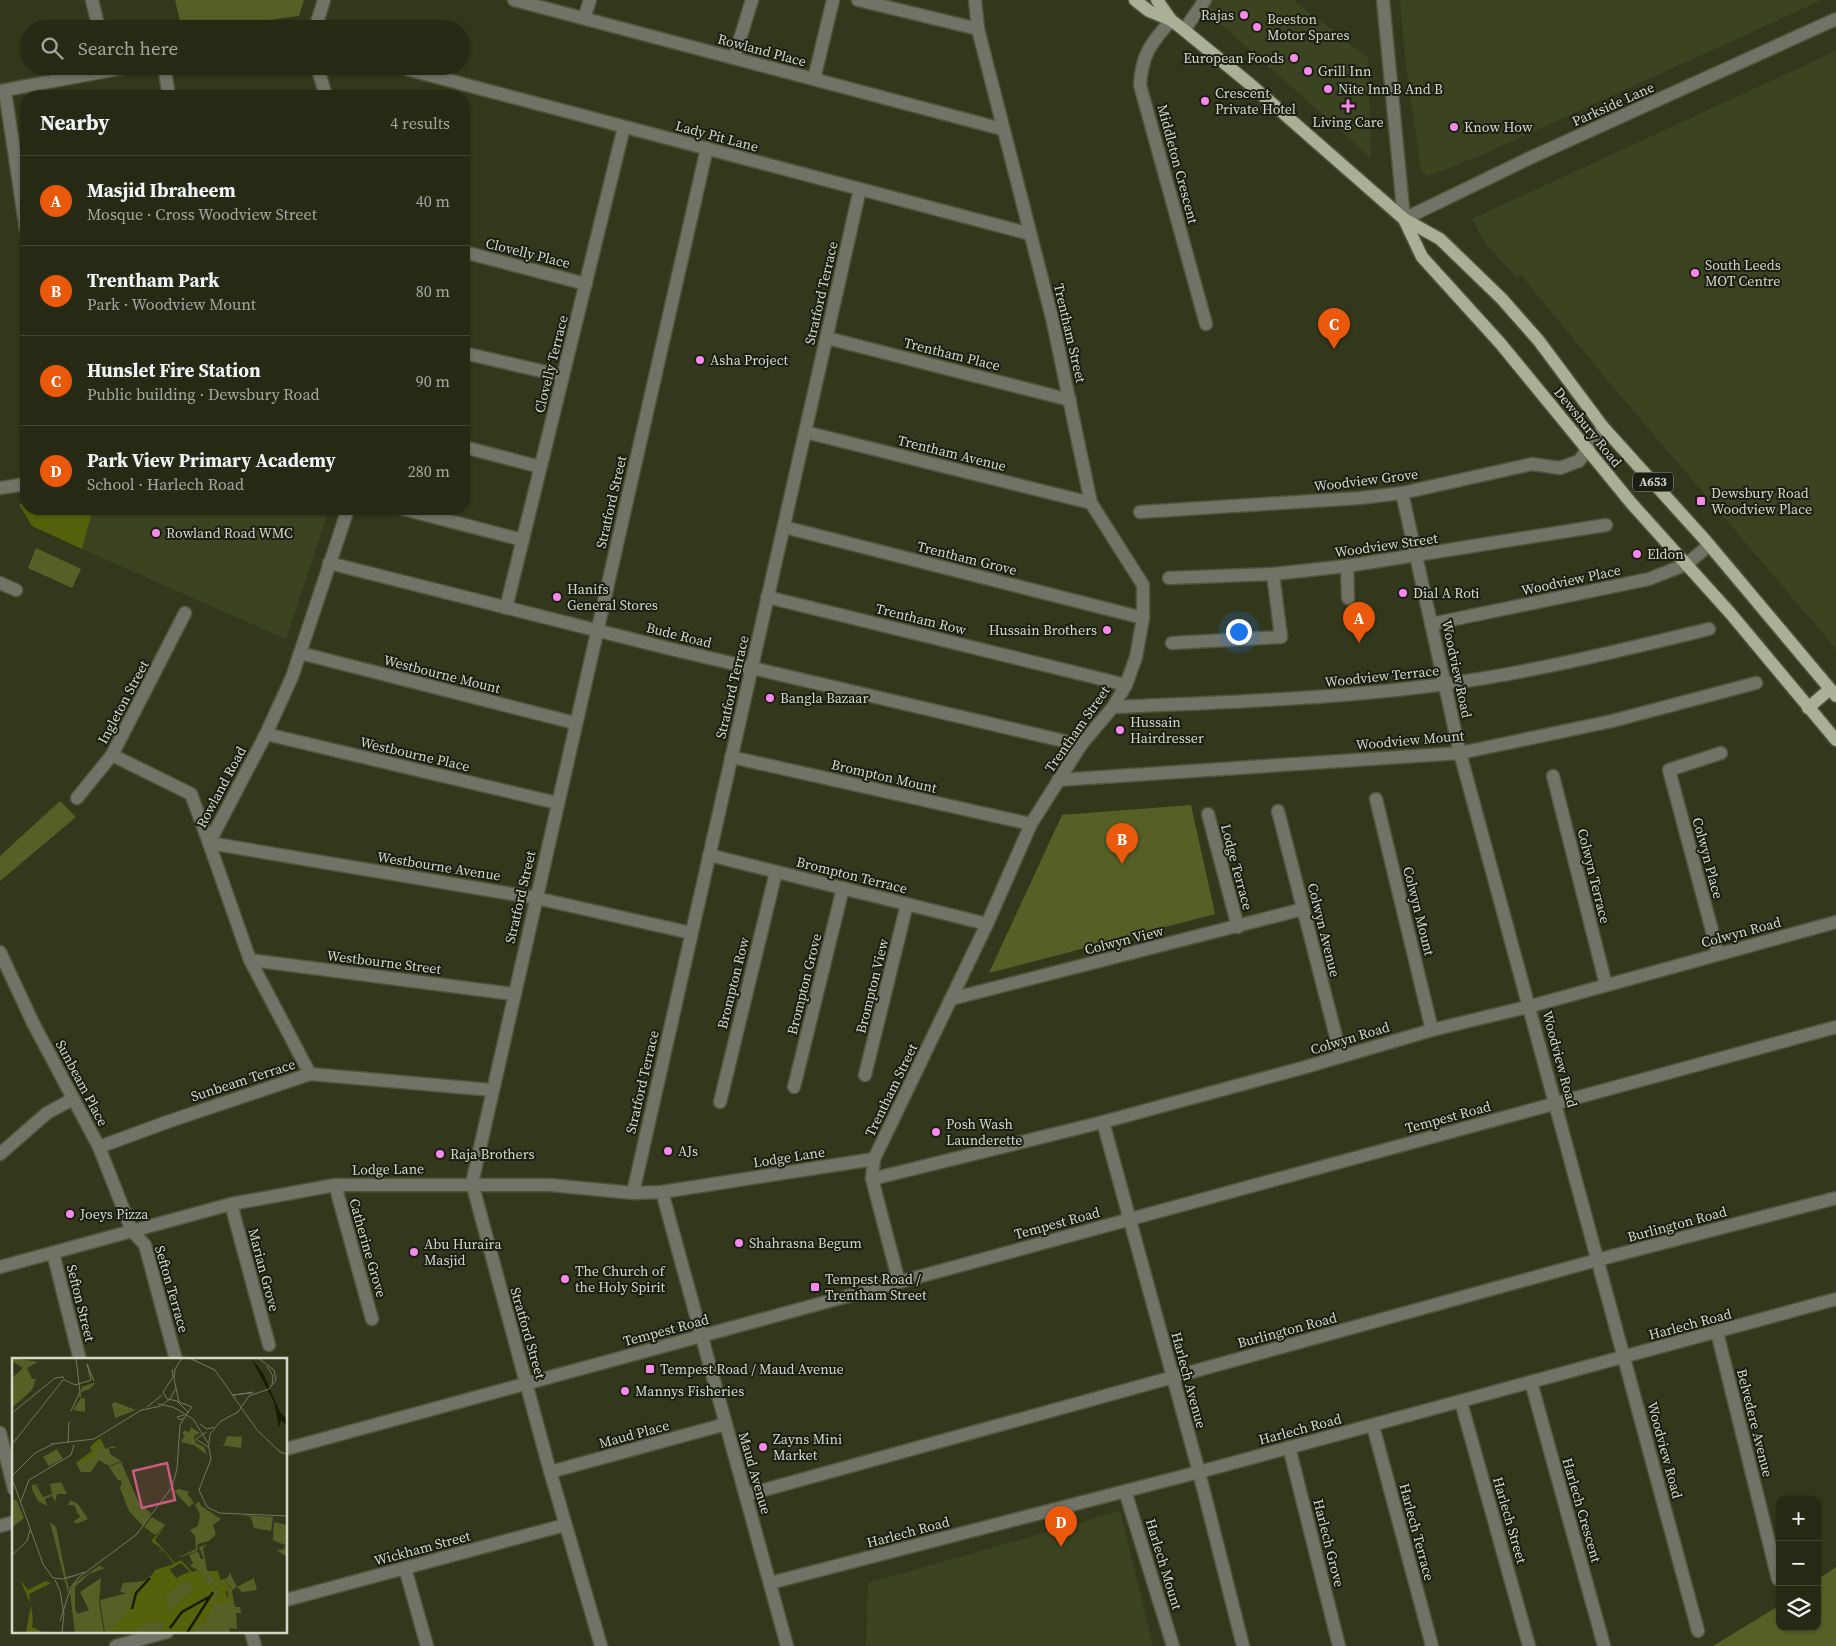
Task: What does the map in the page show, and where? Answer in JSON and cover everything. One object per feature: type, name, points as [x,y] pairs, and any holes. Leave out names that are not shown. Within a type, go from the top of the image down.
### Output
[{"type":"main road","name":"Dewsbury Road","points":[[1135,0],[1149,10],[1171,20],[1184,30],[1251,85],[1404,219],[1440,239],[1502,299],[1539,341],[1603,427],[1709,545],[1833,692]]},
{"type":"main road","name":"Dewsbury Road","points":[[1157,0],[1171,20]]},
{"type":"main road","name":"Dewsbury Road","points":[[1404,219],[1422,257],[1504,348],[1632,504],[1687,564],[1836,740]]},
{"type":"main road","points":[[1808,708],[1833,692]]},
{"type":"street","points":[[92,0],[97,20]]},
{"type":"street","points":[[318,20],[324,0]]},
{"type":"street","name":"Rowland Place","points":[[514,0],[1002,129]]},
{"type":"street","points":[[584,18],[590,0]]},
{"type":"street","points":[[734,58],[752,0]]},
{"type":"street","points":[[814,79],[833,0]]},
{"type":"street","points":[[858,0],[978,29]]},
{"type":"street","name":"Trentham Street","points":[[899,1282],[872,1179],[874,1159],[987,924],[1031,824],[1081,745],[1113,707],[1126,684],[1136,657],[1143,618],[1144,585],[1091,503],[1070,400],[978,29],[975,0]]},
{"type":"street","points":[[1184,30],[1205,0]]},
{"type":"street","points":[[1382,0],[1404,219]]},
{"type":"street","name":"Parkside Lane","points":[[1404,219],[1532,157],[1836,19]]},
{"type":"street","name":"Middleton Crescent","points":[[1171,20],[1147,48],[1141,65],[1140,85],[1206,324]]},
{"type":"street","points":[[20,194],[3,91],[77,75]]},
{"type":"street","points":[[166,75],[168,90]]},
{"type":"street","points":[[320,75],[324,90]]},
{"type":"street","name":"Lady Pit Lane","points":[[430,75],[1030,234]]},
{"type":"street","name":"Clovelly Terrace","points":[[506,608],[624,127]]},
{"type":"street","name":"Stratford Street","points":[[601,1646],[550,1472],[472,1183],[513,994],[707,148]]},
{"type":"street","name":"Stratford Terrace","points":[[633,1193],[860,189]]},
{"type":"street","name":"Clovelly Place","points":[[470,254],[586,284]]},
{"type":"street","name":"Trentham Place","points":[[826,338],[1070,400]]},
{"type":"street","points":[[470,354],[563,376]]},
{"type":"street","name":"Woodview Grove","points":[[1140,512],[1360,498],[1402,493],[1532,464],[1560,468],[1579,461],[1603,427]]},
{"type":"street","name":"Trentham Avenue","points":[[805,432],[1091,503]]},
{"type":"street","points":[[470,450],[540,468]]},
{"type":"street","points":[[0,488],[20,485]]},
{"type":"street","name":"Woodview Road","points":[[1402,493],[1460,753],[1531,1006],[1597,1260],[1698,1631]]},
{"type":"street","name":"Rowland Road","points":[[310,1074],[250,960],[209,843],[266,734],[300,653],[346,515]]},
{"type":"street","points":[[426,515],[523,540]]},
{"type":"street","name":"Woodview Street","points":[[1169,578],[1273,574],[1347,566],[1606,525]]},
{"type":"street","name":"Trentham Grove","points":[[784,527],[1143,618]]},
{"type":"street","name":"Woodview Place","points":[[1432,624],[1649,579],[1687,564],[1709,545]]},
{"type":"street","name":"Bude Road","points":[[329,563],[752,668],[1081,745]]},
{"type":"street","points":[[1347,566],[1348,598]]},
{"type":"street","points":[[1172,643],[1281,637],[1273,574]]},
{"type":"street","points":[[0,582],[16,590]]},
{"type":"street","name":"Trentham Row","points":[[768,597],[1126,684]]},
{"type":"street","name":"Ingleton Street","points":[[77,798],[112,755],[185,614]]},
{"type":"street","name":"Woodview Terrace","points":[[1113,707],[1317,698],[1446,684],[1580,660],[1709,629]]},
{"type":"street","name":"Westbourne Mount","points":[[300,653],[576,723]]},
{"type":"street","name":"Woodview Mount","points":[[1058,780],[1460,753],[1612,721],[1756,683]]},
{"type":"street","name":"Westbourne Place","points":[[266,734],[557,803]]},
{"type":"street","name":"Colwyn Place","points":[[1718,953],[1669,770],[1722,753]]},
{"type":"street","points":[[112,755],[191,794],[209,843]]},
{"type":"street","name":"Brompton Mount","points":[[731,757],[1031,824]]},
{"type":"street","name":"Colwyn Terrace","points":[[1552,776],[1606,985]]},
{"type":"street","name":"Colwyn Mount","points":[[1376,799],[1432,1030]]},
{"type":"street","name":"Colwyn Avenue","points":[[1278,810],[1341,1056]]},
{"type":"street","name":"Lodge Terrace","points":[[1208,814],[1238,927]]},
{"type":"street","name":"Westbourne Avenue","points":[[209,843],[536,898],[692,933]]},
{"type":"street","name":"Brompton Terrace","points":[[709,855],[987,924]]},
{"type":"street","name":"Brompton Row","points":[[720,1102],[776,872]]},
{"type":"street","name":"Brompton Grove","points":[[794,1087],[843,888]]},
{"type":"street","name":"Brompton View","points":[[865,1075],[907,904]]},
{"type":"street","name":"Colwyn View","points":[[951,999],[1304,909]]},
{"type":"street","name":"Colwyn Road","points":[[872,1179],[1103,1122],[1432,1030],[1531,1006],[1836,922]]},
{"type":"street","name":"Sunbeam Place","points":[[0,952],[33,1023],[99,1147],[132,1230]]},
{"type":"street","name":"Westbourne Street","points":[[250,960],[513,994]]},
{"type":"street","name":"Tempest Road","points":[[288,1448],[1836,1027]]},
{"type":"street","name":"Sunbeam Terrace","points":[[99,1147],[310,1074],[492,1090]]},
{"type":"street","points":[[0,1154],[47,1113],[74,1099]]},
{"type":"street","name":"Harlech Avenue","points":[[1103,1122],[1173,1377],[1243,1646]]},
{"type":"street","name":"Lodge Lane","points":[[0,1267],[231,1204],[334,1185],[472,1183],[550,1185],[633,1193],[662,1192],[874,1159]]},
{"type":"street","name":"Catherine Grove","points":[[334,1185],[372,1319]]},
{"type":"street","name":"Maud Avenue","points":[[662,1192],[787,1646]]},
{"type":"street","name":"Burlington Road","points":[[746,1494],[1597,1260],[1836,1198]]},
{"type":"street","name":"Marian Grove","points":[[231,1204],[269,1345]]},
{"type":"street","name":"Sefton Terrace","points":[[132,1230],[144,1245],[175,1358]]},
{"type":"street","name":"Sefton Street","points":[[53,1254],[79,1358]]},
{"type":"street","name":"Harlech Road","points":[[770,1583],[1373,1426],[1836,1299]]},
{"type":"street","name":"Belvedere Avenue","points":[[1717,1332],[1776,1571]]},
{"type":"street","name":"Harlech Crescent","points":[[1530,1382],[1604,1646]]},
{"type":"street","name":"Harlech Street","points":[[1461,1402],[1529,1646]]},
{"type":"street","name":"Maud Place","points":[[550,1472],[725,1420]]},
{"type":"street","name":"Harlech Terrace","points":[[1373,1426],[1432,1646]]},
{"type":"street","points":[[0,1433],[12,1481]]},
{"type":"street","name":"Harlech Grove","points":[[1290,1447],[1340,1646]]},
{"type":"street","name":"Harlech Mount","points":[[1126,1491],[1173,1646]]},
{"type":"street","name":"Wickham Street","points":[[288,1599],[565,1525]]},
{"type":"street","points":[[405,1568],[427,1646]]},
{"type":"street","points":[[116,1646],[160,1634]]},
{"type":"shaded area","points":[[175,0],[304,0],[299,16],[269,20],[180,20]]},
{"type":"shaded area","points":[[1194,0],[1293,0],[1368,58],[1371,158]]},
{"type":"shaded area","points":[[1400,0],[1822,0],[1484,154],[1428,176],[1421,170],[1407,73]]},
{"type":"shaded area","points":[[1836,51],[1836,649],[1608,381],[1521,275],[1516,277],[1485,243],[1472,219]]},
{"type":"shaded area","points":[[91,515],[327,515],[286,639],[82,549]]},
{"type":"shaded area","points":[[36,548],[81,569],[72,588],[28,568]]},
{"type":"shaded area","points":[[60,801],[76,817],[0,881],[0,856]]},
{"type":"shaded area","points":[[1191,805],[1215,914],[989,973],[1062,815]]},
{"type":"shaded area","points":[[1120,1511],[1153,1646],[866,1646],[868,1583]]},
{"type":"shaded area","points":[[1836,1567],[1836,1646],[1713,1646],[1776,1607],[1776,1631],[1821,1631],[1821,1577]]},
{"type":"green space","points":[[26,515],[91,515],[82,549],[32,526]]},
{"type":"place","name":"Rajas","points":[[1244,15]]},
{"type":"place","name":"Beeston Motor Spares","points":[[1257,27]]},
{"type":"place","name":"European Foods","points":[[1294,58]]},
{"type":"place","name":"Grill Inn","points":[[1308,71]]},
{"type":"place","name":"Nite Inn B And B","points":[[1328,89]]},
{"type":"place","name":"Crescent Private Hotel","points":[[1205,101]]},
{"type":"place","name":"Living Care","points":[[1348,106]]},
{"type":"place","name":"Know How","points":[[1454,127]]},
{"type":"place","name":"South Leeds MOT Centre","points":[[1695,273]]},
{"type":"place","name":"Hunslet Fire Station","points":[[1334,349]]},
{"type":"place","name":"Asha Project","points":[[700,360]]},
{"type":"place","name":"Dewsbury Road Woodview Place","points":[[1701,501]]},
{"type":"place","name":"Rowland Road WMC","points":[[156,533]]},
{"type":"place","name":"Eldon","points":[[1637,554]]},
{"type":"place","name":"Dial A Roti","points":[[1403,593]]},
{"type":"place","name":"Hanifs General Stores","points":[[557,597]]},
{"type":"place","name":"Hussain Brothers","points":[[1107,630]]},
{"type":"place","name":"Masjid Ibraheem","points":[[1359,643]]},
{"type":"place","name":"Bangla Bazaar","points":[[770,698]]},
{"type":"place","name":"Hussain Hairdresser","points":[[1120,730]]},
{"type":"place","name":"Trentham Park","points":[[1122,864]]},
{"type":"place","name":"Posh Wash Launderette","points":[[936,1132]]},
{"type":"place","name":"AJs","points":[[668,1151]]},
{"type":"place","name":"Raja Brothers","points":[[440,1154]]},
{"type":"place","name":"Joeys Pizza","points":[[70,1214]]},
{"type":"place","name":"Shahrasna Begum","points":[[739,1243]]},
{"type":"place","name":"Abu Huraira Masjid","points":[[414,1252]]},
{"type":"place","name":"The Church of the Holy Spirit","points":[[565,1279]]},
{"type":"place","name":"Tempest Road / Trentham Street","points":[[815,1287]]},
{"type":"place","name":"Tempest Road / Maud Avenue","points":[[650,1369]]},
{"type":"place","name":"Mannys Fisheries","points":[[625,1391]]},
{"type":"place","name":"Zayns Mini Market","points":[[763,1447]]},
{"type":"place","name":"Park View Primary Academy","points":[[1061,1547]]}]
